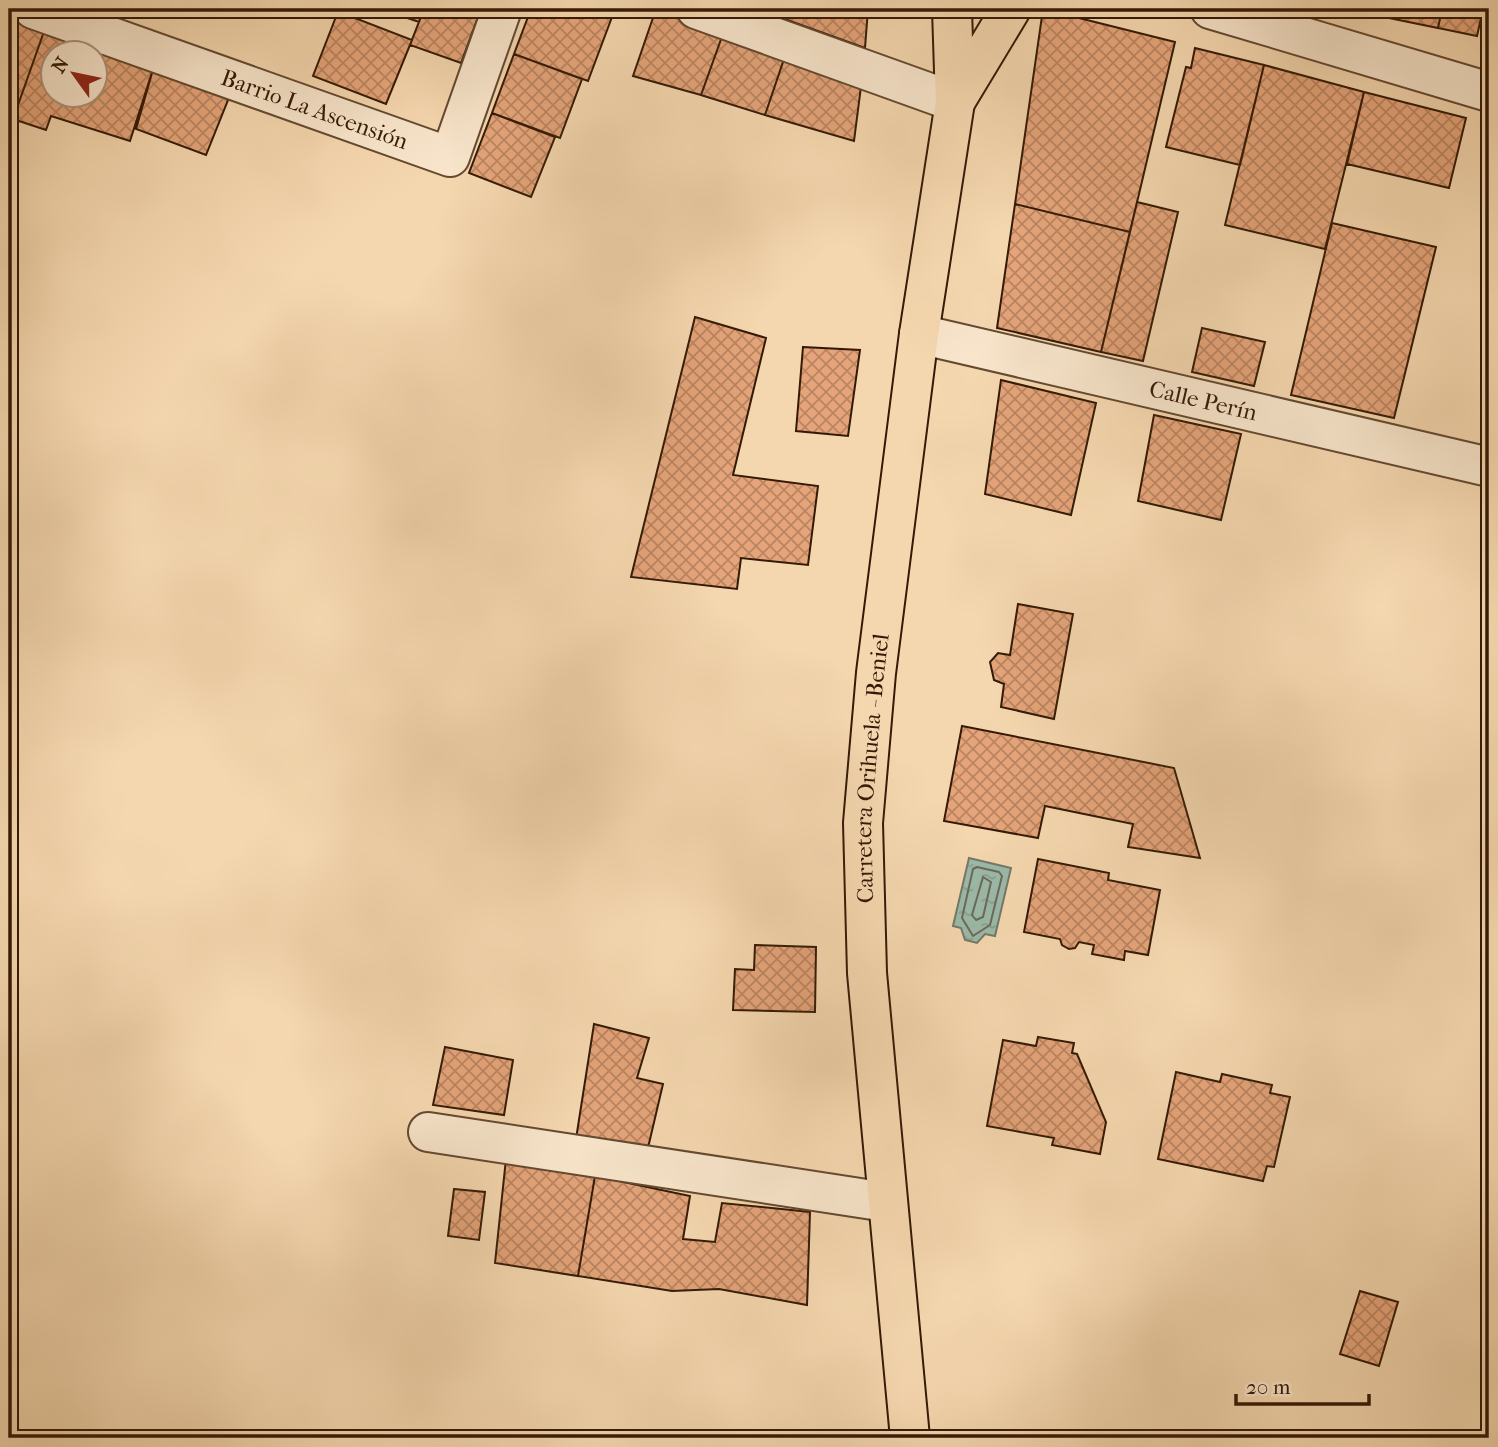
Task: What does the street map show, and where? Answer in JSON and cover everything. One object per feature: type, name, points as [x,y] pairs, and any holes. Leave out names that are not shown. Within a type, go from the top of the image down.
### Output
[{"type":"main road","name":"Carretera Orihuela - Beniel","points":[[910,1438],[886,1202],[867,973],[863,823],[876,673],[919,334],[955,102],[952,9]]},
{"type":"main road","name":"Carretera Orihuela - Beniel","points":[[955,102],[1012,9]]},
{"type":"street","name":"Barrio La Ascensión","points":[[33,9],[450,157],[502,9]]},
{"type":"street","points":[[696,9],[955,102]]},
{"type":"street","points":[[1210,9],[1489,92]]},
{"type":"street","name":"Calle Perín","points":[[919,334],[1489,467]]},
{"type":"street","points":[[428,1132],[886,1202]]},
{"type":"water","points":[[969,858],[1011,868],[995,936],[985,934],[977,943],[965,940],[961,928],[953,926]]},
{"type":"building","points":[[9,9],[47,23],[42,38],[38,38],[38,48],[13,119],[9,117]]},
{"type":"building","points":[[339,9],[350,9],[347,15],[412,40],[386,104],[313,76]]},
{"type":"building","points":[[381,9],[424,9],[419,22]]},
{"type":"building","points":[[424,9],[481,9],[461,63],[410,45]]},
{"type":"building","points":[[531,9],[615,9],[588,81],[514,54]]},
{"type":"building","points":[[656,9],[724,31],[701,95],[633,76]]},
{"type":"building","points":[[757,9],[868,9],[865,48]]},
{"type":"building","points":[[1043,9],[1175,42],[1130,232],[1015,204]]},
{"type":"building","points":[[1387,9],[1442,9],[1438,28],[1384,17]]},
{"type":"building","points":[[1442,9],[1483,9],[1477,36],[1438,28]]},
{"type":"building","points":[[47,23],[84,38],[42,38]]},
{"type":"building","points":[[724,31],[786,53],[765,115],[701,95]]},
{"type":"building","points":[[1489,31],[1489,53],[1484,52]]},
{"type":"building","points":[[38,48],[38,108],[108,108],[108,48],[154,66],[130,141],[51,116],[46,130],[13,119]]},
{"type":"building","points":[[1195,48],[1264,65],[1240,165],[1166,147],[1186,67],[1191,68]]},
{"type":"building","points":[[786,53],[862,79],[854,141],[765,115]]},
{"type":"building","points":[[514,54],[582,79],[560,138],[492,113]]},
{"type":"building","points":[[1264,65],[1364,92],[1325,249],[1225,225]]},
{"type":"building","points":[[154,66],[230,95],[206,155],[136,129]]},
{"type":"building","points":[[1364,92],[1466,118],[1449,188],[1347,164]]},
{"type":"building","points":[[492,113],[555,137],[531,197],[469,173]]},
{"type":"building","points":[[1137,202],[1178,212],[1143,361],[1101,352]]},
{"type":"building","points":[[1015,204],[1130,232],[1101,352],[997,328]]},
{"type":"building","points":[[1332,223],[1436,247],[1394,418],[1291,395]]},
{"type":"building","points":[[695,317],[766,338],[733,475],[818,486],[808,565],[741,558],[737,589],[631,577]]},
{"type":"building","points":[[1202,328],[1265,342],[1254,386],[1192,372]]},
{"type":"building","points":[[803,347],[860,350],[848,436],[796,431]]},
{"type":"building","points":[[1001,380],[1096,403],[1071,515],[985,494]]},
{"type":"building","points":[[1154,415],[1241,434],[1221,520],[1138,501]]},
{"type":"building","points":[[1018,604],[1073,614],[1054,719],[1001,707],[1004,684],[994,680],[990,662],[998,653],[1010,655]]},
{"type":"building","points":[[962,726],[1174,768],[1200,858],[1128,847],[1133,824],[1045,806],[1038,838],[944,821]]},
{"type":"building","points":[[1038,859],[1109,873],[1108,880],[1160,890],[1148,955],[1125,951],[1124,960],[1092,954],[1094,945],[1079,942],[1075,948],[1069,949],[1062,945],[1060,939],[1024,932]]},
{"type":"building","points":[[755,945],[816,947],[815,1012],[733,1010],[735,969],[754,970]]},
{"type":"building","points":[[594,1024],[649,1038],[637,1078],[663,1084],[647,1152],[576,1139]]},
{"type":"building","points":[[1038,1037],[1074,1043],[1072,1053],[1077,1054],[1106,1122],[1100,1154],[1052,1145],[1054,1138],[987,1126],[1003,1040],[1036,1046]]},
{"type":"building","points":[[445,1047],[513,1060],[504,1115],[433,1105]]},
{"type":"building","points":[[1176,1072],[1220,1082],[1222,1074],[1272,1085],[1270,1093],[1290,1097],[1274,1167],[1267,1166],[1263,1181],[1158,1159]]},
{"type":"building","points":[[506,1159],[595,1176],[578,1276],[495,1263]]},
{"type":"building","points":[[595,1176],[690,1196],[683,1239],[715,1242],[722,1203],[810,1212],[807,1305],[719,1289],[672,1291],[578,1276]]},
{"type":"building","points":[[454,1189],[485,1192],[479,1240],[448,1236]]},
{"type":"building","points":[[1360,1291],[1398,1302],[1379,1366],[1340,1354]]}]
